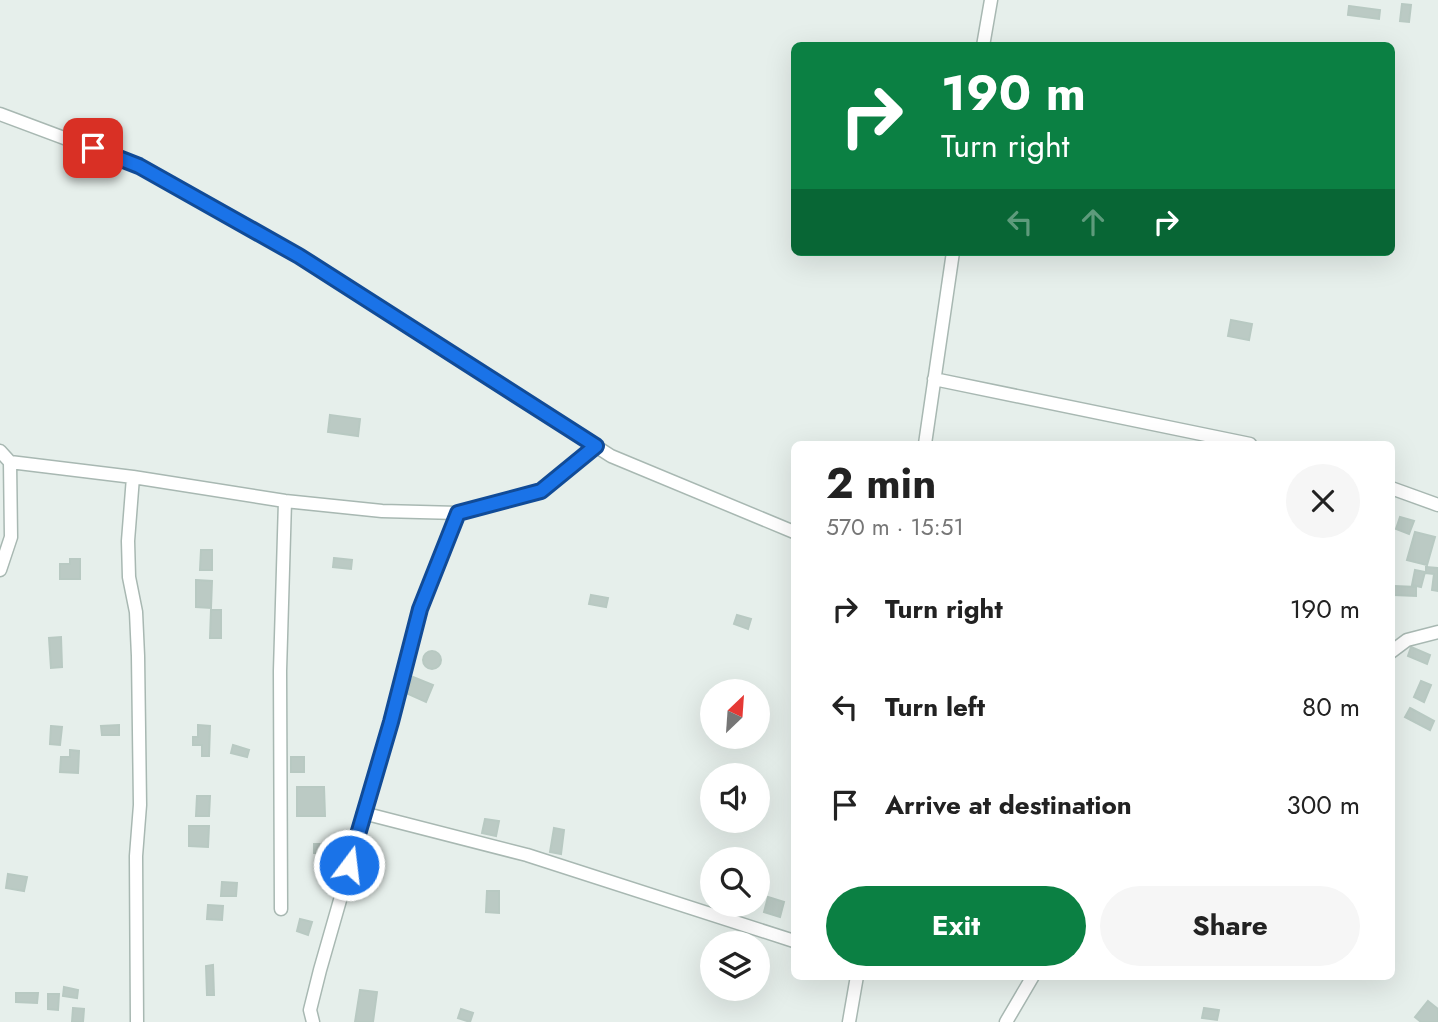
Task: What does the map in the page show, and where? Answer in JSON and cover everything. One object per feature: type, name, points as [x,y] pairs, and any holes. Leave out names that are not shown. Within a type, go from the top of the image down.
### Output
[{"type":"street","points":[[984,42],[991,0]]},
{"type":"street","points":[[0,114],[139,166],[299,256],[611,456],[791,531]]},
{"type":"street","points":[[925,441],[952,256]]},
{"type":"street","points":[[934,379],[1235,441]]},
{"type":"street","points":[[0,451],[10,462],[133,477],[285,501],[382,511],[458,513],[541,491],[596,446]]},
{"type":"street","points":[[0,570],[11,537],[5,503],[10,462]]},
{"type":"street","points":[[133,477],[128,541],[129,577],[136,612],[138,656],[140,805],[136,856],[137,1022]]},
{"type":"street","points":[[1395,489],[1438,505]]},
{"type":"street","points":[[281,909],[280,671],[285,501]]},
{"type":"street","points":[[313,1022],[310,1010],[420,609],[458,513]]},
{"type":"street","points":[[1395,649],[1407,640],[1438,632]]},
{"type":"street","points":[[363,813],[527,855],[791,940]]},
{"type":"street","points":[[849,1022],[856,980]]},
{"type":"street","points":[[1006,1022],[1031,980]]},
{"type":"building","points":[[1402,4],[1411,5],[1409,22],[1400,21]]},
{"type":"building","points":[[1349,6],[1380,10],[1379,19],[1348,15]]},
{"type":"building","points":[[1231,320],[1252,324],[1249,340],[1228,336]]},
{"type":"building","points":[[330,415],[360,419],[358,436],[328,432]]},
{"type":"building","points":[[1400,517],[1414,521],[1409,534],[1396,529]]},
{"type":"building","points":[[1415,532],[1435,537],[1427,565],[1407,560]]},
{"type":"building","points":[[201,550],[212,550],[212,570],[200,570]]},
{"type":"building","points":[[334,558],[352,560],[351,569],[333,567]]},
{"type":"building","points":[[70,559],[80,559],[80,579],[60,579],[60,564],[70,564]]},
{"type":"building","points":[[1426,567],[1438,568],[1438,591],[1432,590],[1434,574],[1426,573]]},
{"type":"building","points":[[1415,570],[1425,572],[1421,587],[1412,585]]},
{"type":"building","points":[[196,580],[212,581],[211,608],[196,607]]},
{"type":"building","points":[[1395,586],[1416,587],[1416,596],[1395,595]]},
{"type":"building","points":[[591,595],[608,598],[606,607],[589,604]]},
{"type":"building","points":[[211,610],[221,610],[221,638],[210,638]]},
{"type":"building","points":[[737,615],[751,619],[748,629],[734,624]]},
{"type":"building","points":[[61,637],[62,667],[51,668],[49,638]]},
{"type":"building","points":[[1411,647],[1430,655],[1427,664],[1408,656]]},
{"type":"building","points":[[432,651],[438,654],[441,660],[438,666],[432,669],[426,666],[423,660],[426,654]]},
{"type":"building","points":[[413,677],[433,685],[426,702],[406,693]]},
{"type":"building","points":[[1421,681],[1431,685],[1424,702],[1414,697]]},
{"type":"building","points":[[1410,708],[1434,721],[1430,730],[1405,717]]},
{"type":"building","points":[[119,725],[119,735],[102,735],[101,726]]},
{"type":"building","points":[[198,725],[210,726],[209,756],[202,756],[202,745],[193,745],[193,737],[198,737]]},
{"type":"building","points":[[51,726],[62,727],[60,745],[50,744]]},
{"type":"building","points":[[233,745],[249,750],[247,757],[231,753]]},
{"type":"building","points":[[70,750],[79,751],[78,773],[60,772],[61,757],[70,757]]},
{"type":"building","points":[[291,757],[304,757],[304,772],[291,772]]},
{"type":"building","points":[[297,787],[324,787],[325,816],[297,816]]},
{"type":"building","points":[[197,796],[210,796],[209,816],[196,816]]},
{"type":"building","points":[[485,819],[499,821],[496,836],[482,833]]},
{"type":"building","points":[[189,826],[209,826],[208,847],[189,846]]},
{"type":"building","points":[[554,828],[564,830],[561,854],[550,852]]},
{"type":"building","points":[[314,844],[331,844],[331,853],[314,853]]},
{"type":"building","points":[[8,874],[27,877],[24,891],[6,888]]},
{"type":"building","points":[[222,882],[237,883],[236,896],[221,896]]},
{"type":"building","points":[[487,891],[499,891],[499,913],[486,912]]},
{"type":"building","points":[[770,898],[784,902],[780,917],[770,914]]},
{"type":"building","points":[[208,905],[223,906],[222,920],[207,919]]},
{"type":"building","points":[[300,919],[312,922],[308,935],[297,931]]},
{"type":"building","points":[[213,965],[214,995],[207,995],[206,966]]},
{"type":"building","points":[[64,987],[78,990],[77,998],[63,996]]},
{"type":"building","points":[[360,990],[377,992],[373,1022],[355,1022]]},
{"type":"building","points":[[16,993],[38,993],[37,1003],[16,1002]]},
{"type":"building","points":[[48,994],[59,994],[58,1010],[48,1009]]},
{"type":"building","points":[[1428,1001],[1438,1009],[1438,1022],[1421,1022],[1415,1017]]},
{"type":"building","points":[[73,1008],[84,1009],[83,1022],[72,1022]]},
{"type":"building","points":[[1204,1008],[1219,1010],[1217,1020],[1202,1018]]},
{"type":"building","points":[[461,1009],[473,1013],[470,1022],[458,1018]]},
{"type":"route","points":[[93,148],[139,166],[299,256],[596,446],[541,491],[458,513],[420,609],[391,722],[349,865]]}]
